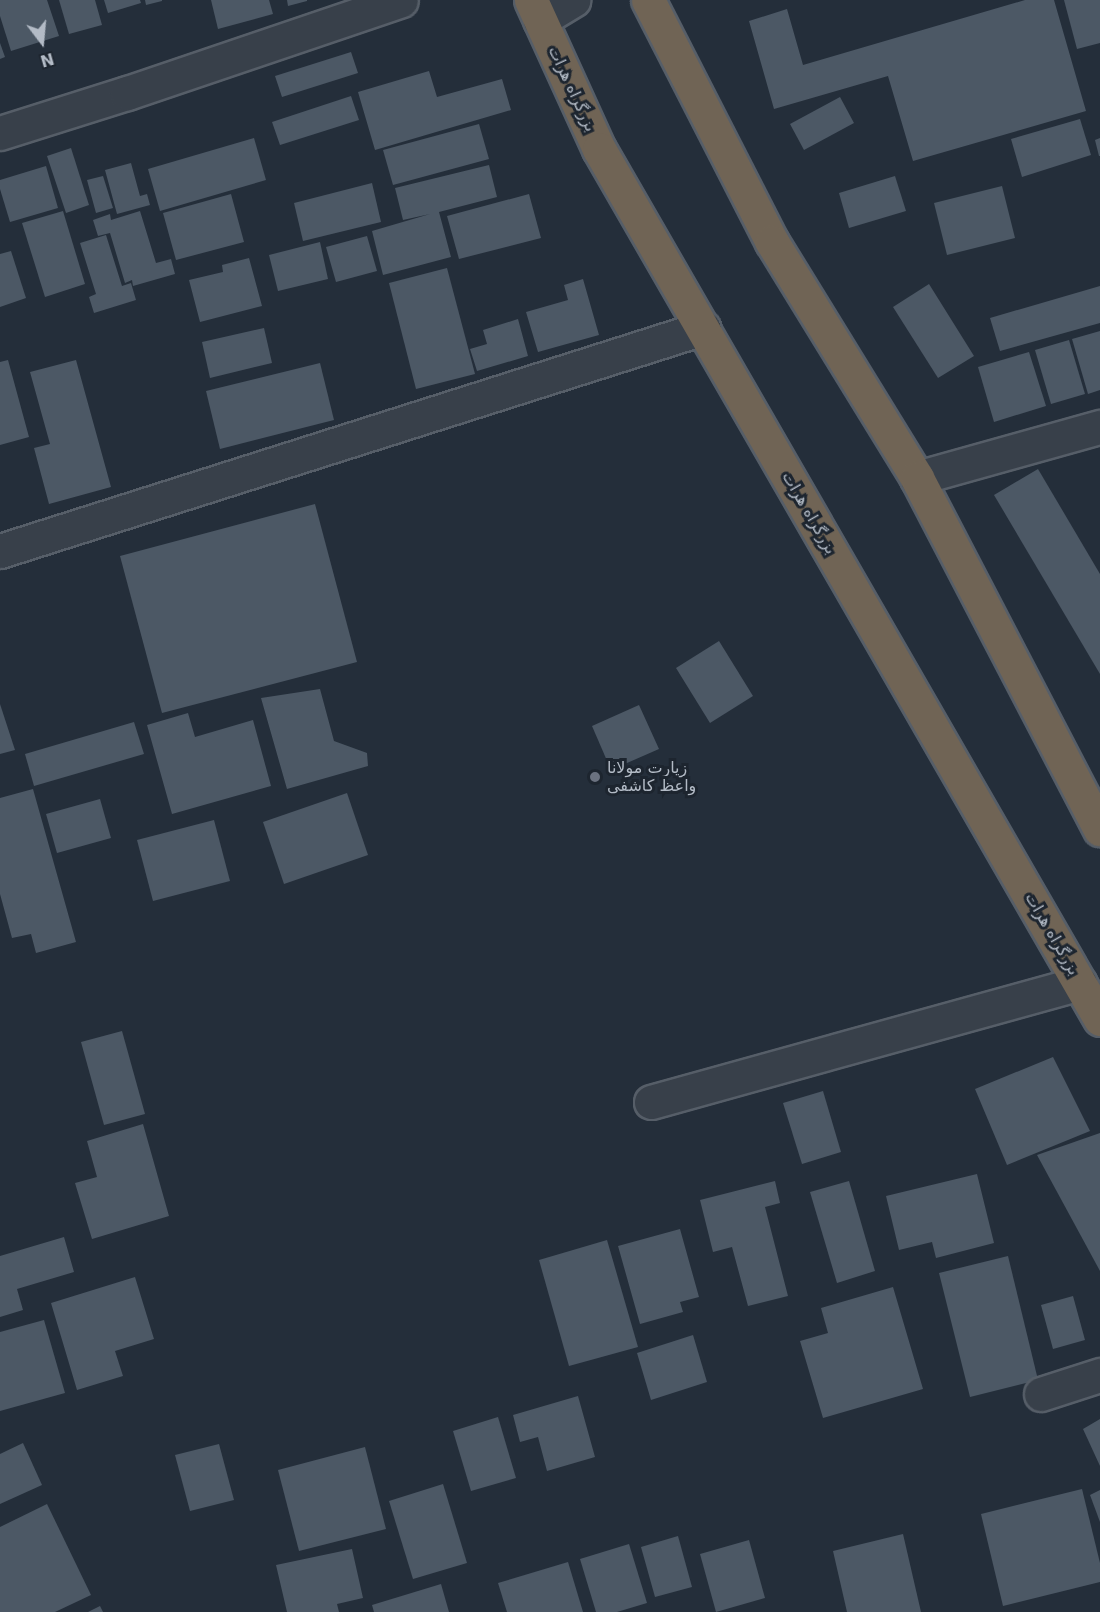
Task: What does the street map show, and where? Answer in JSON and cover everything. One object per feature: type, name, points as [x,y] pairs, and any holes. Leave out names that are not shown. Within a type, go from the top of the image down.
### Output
[{"type":"highway","points":[[648,0],[772,242],[917,478],[1100,829]]},
{"type":"highway","name":"بزرگراه هرات","points":[[536,10],[599,149],[1100,1019]]},
{"type":"street","points":[[0,133],[138,90],[401,0]]},
{"type":"street","points":[[536,10],[573,0]]},
{"type":"street","points":[[0,551],[704,328]]},
{"type":"street","points":[[917,478],[1100,427]]},
{"type":"street","points":[[651,1102],[1080,983]]},
{"type":"street","points":[[1041,1395],[1100,1375]]},
{"type":"building","points":[[0,0],[47,0],[59,36],[11,51],[0,16]]},
{"type":"building","points":[[59,0],[95,0],[102,25],[69,34]]},
{"type":"building","points":[[104,0],[140,0],[141,3],[108,13]]},
{"type":"building","points":[[145,0],[162,0],[162,1],[146,5]]},
{"type":"building","points":[[211,0],[269,0],[273,14],[218,29]]},
{"type":"building","points":[[287,0],[307,0],[307,1],[288,6]]},
{"type":"building","points":[[1025,0],[1054,0],[1086,111],[913,161],[888,76],[774,109],[749,21],[787,9],[803,65]]},
{"type":"building","points":[[1064,0],[1100,0],[1100,43],[1077,49]]},
{"type":"building","points":[[0,43],[5,57],[0,59]]},
{"type":"building","points":[[351,52],[358,73],[282,97],[275,76]]},
{"type":"building","points":[[429,71],[437,97],[502,79],[511,110],[375,150],[358,92]]},
{"type":"building","points":[[351,96],[359,120],[280,145],[272,122]]},
{"type":"building","points":[[840,97],[854,123],[804,150],[790,124]]},
{"type":"building","points":[[1080,119],[1091,155],[1022,177],[1011,139]]},
{"type":"building","points":[[479,124],[489,159],[393,185],[383,150]]},
{"type":"building","points":[[254,138],[266,180],[160,211],[148,169]]},
{"type":"building","points":[[1100,138],[1100,156],[1099,156],[1095,140]]},
{"type":"building","points":[[71,148],[89,205],[66,213],[47,156]]},
{"type":"building","points":[[131,163],[140,196],[147,194],[150,205],[117,214],[105,170]]},
{"type":"building","points":[[489,165],[497,197],[439,212],[451,257],[383,275],[372,231],[430,214],[403,220],[395,188]]},
{"type":"building","points":[[46,166],[58,208],[10,222],[0,189],[0,180]]},
{"type":"building","points":[[103,176],[113,208],[96,213],[87,180]]},
{"type":"building","points":[[895,176],[906,211],[849,228],[839,193]]},
{"type":"building","points":[[372,183],[381,222],[303,241],[294,203]]},
{"type":"building","points":[[1002,186],[1015,238],[947,255],[934,203]]},
{"type":"building","points":[[231,194],[244,242],[176,260],[163,213]]},
{"type":"building","points":[[529,194],[541,238],[459,259],[447,216]]},
{"type":"building","points":[[63,211],[85,284],[45,297],[22,223]]},
{"type":"building","points":[[140,211],[156,263],[171,259],[175,274],[133,286],[132,280],[125,283],[110,233],[98,236],[93,220],[110,214],[111,220]]},
{"type":"building","points":[[106,235],[122,286],[131,283],[136,300],[94,313],[89,297],[96,294],[80,243]]},
{"type":"building","points":[[367,236],[377,271],[336,282],[326,247]]},
{"type":"building","points":[[320,242],[328,279],[278,291],[269,255]]},
{"type":"building","points":[[11,251],[26,298],[0,307],[0,254]]},
{"type":"building","points":[[249,258],[262,306],[200,322],[189,280],[223,272],[222,265]]},
{"type":"building","points":[[447,268],[475,374],[416,389],[389,283]]},
{"type":"building","points":[[583,279],[599,335],[538,352],[526,312],[568,300],[564,285]]},
{"type":"building","points":[[929,284],[974,356],[938,378],[893,307]]},
{"type":"building","points":[[1100,286],[1100,323],[1000,351],[990,318]]},
{"type":"building","points":[[518,319],[528,356],[477,371],[470,349],[487,344],[483,330]]},
{"type":"building","points":[[264,328],[272,363],[210,378],[202,342]]},
{"type":"building","points":[[1100,331],[1100,390],[1088,394],[1072,339]]},
{"type":"building","points":[[1069,340],[1085,394],[1051,404],[1035,350]]},
{"type":"building","points":[[1029,352],[1046,406],[994,422],[978,367]]},
{"type":"building","points":[[8,360],[29,437],[0,445],[0,362]]},
{"type":"building","points":[[76,360],[111,487],[49,504],[34,448],[50,444],[30,372]]},
{"type":"building","points":[[320,363],[334,420],[220,449],[206,391]]},
{"type":"building","points":[[1038,469],[1100,574],[1100,674],[994,495]]},
{"type":"building","points":[[315,504],[357,662],[162,713],[120,556]]},
{"type":"building","points":[[719,641],[753,696],[710,723],[676,668]]},
{"type":"building","points":[[320,689],[334,741],[367,753],[368,766],[287,789],[261,698]]},
{"type":"building","points":[[0,704],[15,750],[0,754]]},
{"type":"building","points":[[639,705],[659,749],[611,770],[592,726]]},
{"type":"building","points":[[188,713],[195,737],[253,720],[271,786],[172,814],[147,725]]},
{"type":"building","points":[[134,722],[144,754],[34,786],[25,754]]},
{"type":"building","points":[[33,789],[76,942],[36,953],[31,934],[12,938],[0,894],[0,798]]},
{"type":"building","points":[[347,793],[368,855],[284,884],[263,822]]},
{"type":"building","points":[[100,799],[111,838],[57,853],[46,814]]},
{"type":"building","points":[[214,820],[230,881],[153,901],[137,840]]},
{"type":"building","points":[[122,1031],[145,1114],[104,1125],[81,1042]]},
{"type":"building","points":[[1053,1057],[1090,1131],[1007,1165],[975,1089]]},
{"type":"building","points":[[823,1091],[841,1152],[802,1164],[783,1103]]},
{"type":"building","points":[[143,1124],[169,1216],[92,1239],[75,1183],[97,1177],[87,1141]]},
{"type":"building","points":[[1100,1133],[1100,1271],[1037,1155]]},
{"type":"building","points":[[977,1174],[994,1243],[936,1258],[932,1242],[899,1250],[886,1196]]},
{"type":"building","points":[[775,1181],[780,1203],[765,1207],[788,1296],[748,1306],[732,1247],[713,1252],[700,1200]]},
{"type":"building","points":[[849,1181],[875,1271],[837,1283],[810,1192]]},
{"type":"building","points":[[680,1229],[699,1297],[680,1302],[683,1312],[640,1324],[618,1246]]},
{"type":"building","points":[[64,1237],[74,1272],[17,1289],[23,1310],[0,1317],[0,1256]]},
{"type":"building","points":[[607,1240],[638,1347],[569,1366],[539,1260]]},
{"type":"building","points":[[1008,1256],[1038,1380],[970,1397],[939,1273]]},
{"type":"building","points":[[135,1277],[154,1339],[115,1351],[123,1376],[77,1390],[51,1303]]},
{"type":"building","points":[[893,1287],[923,1389],[823,1418],[800,1341],[828,1333],[821,1308]]},
{"type":"building","points":[[1073,1296],[1085,1340],[1053,1349],[1041,1305]]},
{"type":"building","points":[[44,1320],[65,1393],[0,1411],[0,1332]]},
{"type":"building","points":[[693,1335],[707,1382],[651,1400],[637,1353]]},
{"type":"building","points":[[578,1396],[595,1457],[547,1471],[538,1437],[520,1442],[513,1415]]},
{"type":"building","points":[[498,1417],[516,1478],[471,1491],[453,1431]]},
{"type":"building","points":[[1100,1419],[1100,1466],[1083,1429]]},
{"type":"building","points":[[23,1443],[42,1485],[0,1504],[0,1454]]},
{"type":"building","points":[[219,1444],[234,1500],[190,1511],[175,1455]]},
{"type":"building","points":[[365,1447],[386,1529],[299,1551],[278,1470]]},
{"type":"building","points":[[443,1484],[467,1563],[413,1579],[389,1501]]},
{"type":"building","points":[[1082,1489],[1100,1563],[1100,1582],[1003,1606],[981,1514]]},
{"type":"building","points":[[1100,1490],[1100,1522],[1090,1495]]},
{"type":"building","points":[[47,1504],[91,1595],[55,1612],[0,1612],[0,1527]]},
{"type":"building","points":[[903,1534],[921,1612],[847,1612],[833,1551]]},
{"type":"building","points":[[678,1536],[692,1587],[655,1597],[641,1547]]},
{"type":"building","points":[[749,1540],[765,1598],[716,1612],[700,1554]]},
{"type":"building","points":[[629,1544],[647,1603],[617,1612],[596,1612],[580,1559]]},
{"type":"building","points":[[352,1549],[363,1598],[337,1604],[339,1612],[287,1612],[276,1565]]},
{"type":"building","points":[[568,1562],[583,1612],[507,1612],[498,1583]]},
{"type":"building","points":[[441,1584],[449,1612],[374,1612],[372,1605]]},
{"type":"building","points":[[100,1606],[103,1612],[88,1612]]},
{"type":"place","name":"زیارت مولانا واعظ کاشفی","points":[[595,777]]}]
